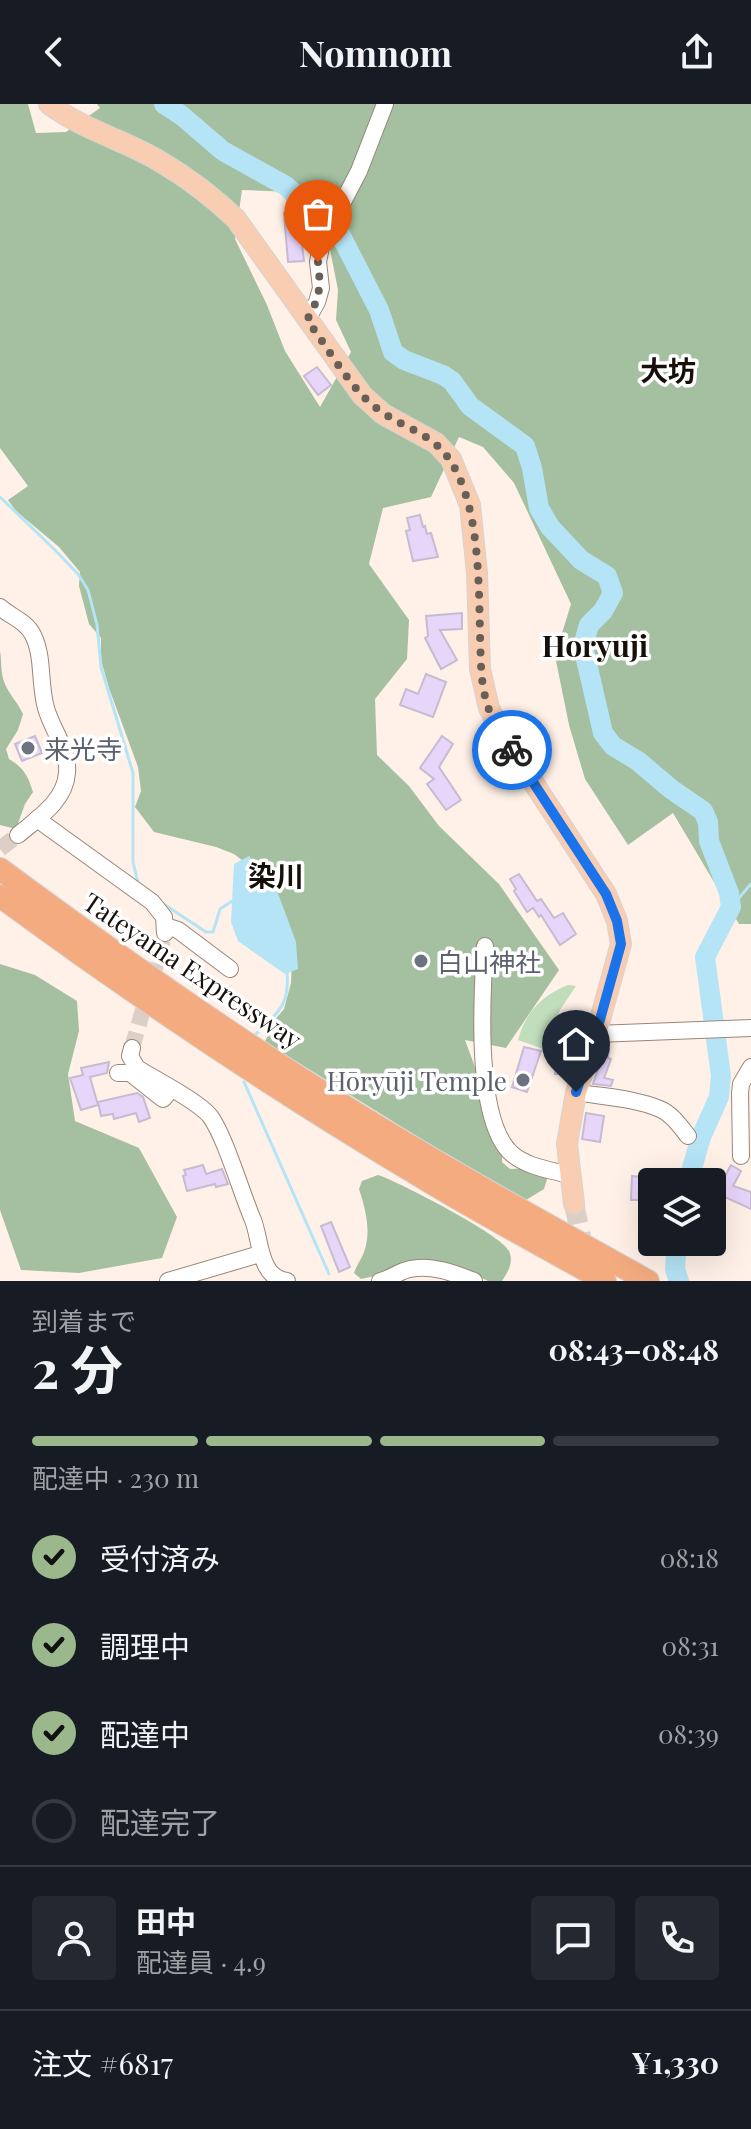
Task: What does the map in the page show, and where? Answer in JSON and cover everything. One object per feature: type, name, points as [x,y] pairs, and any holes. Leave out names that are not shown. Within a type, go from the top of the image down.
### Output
[{"type":"highway","name":"Tateyama Expressway","points":[[0,869],[84,931],[279,1064],[440,1164],[648,1281]]},
{"type":"highway","name":"Tateyama Expressway","points":[[0,896],[72,949],[336,1126],[605,1281]]},
{"type":"main road","points":[[49,104],[68,118],[161,162],[217,201],[236,219],[362,395],[383,414],[436,443],[451,459],[470,505],[477,573],[480,669],[489,708],[505,739],[606,894],[617,921],[621,944],[576,1092],[567,1144],[574,1204]]},
{"type":"street","points":[[307,320],[321,288],[318,262],[322,242],[359,171],[385,104]]},
{"type":"street","points":[[0,607],[32,632],[38,649],[46,709],[64,752],[67,773],[52,806],[18,835]]},
{"type":"street","points":[[37,819],[152,902],[164,917],[165,930],[178,930],[230,969]]},
{"type":"street","points":[[485,946],[482,1016],[488,1107],[494,1129],[515,1157],[569,1175]]},
{"type":"street","points":[[596,1034],[751,1028]]},
{"type":"street","points":[[132,1048],[130,1056],[137,1068],[209,1115],[256,1228],[260,1254],[273,1275],[287,1281]]},
{"type":"street","points":[[741,1156],[741,1084],[751,1067]]},
{"type":"street","points":[[118,1073],[130,1073],[163,1099],[171,1090]]},
{"type":"street","points":[[576,1092],[633,1101],[662,1110],[688,1136]]},
{"type":"street","points":[[168,1281],[260,1254]]},
{"type":"street","points":[[380,1281],[411,1268],[453,1273],[474,1281]]},
{"type":"green space","points":[[0,104],[28,104],[36,133],[66,132],[100,108],[97,104],[751,104],[751,924],[739,924],[673,813],[628,845],[585,779],[569,725],[555,656],[571,604],[514,483],[483,447],[459,437],[431,497],[383,508],[369,564],[409,620],[407,659],[375,699],[377,755],[409,786],[439,826],[499,884],[559,970],[506,1048],[465,1040],[502,1140],[502,1162],[510,1169],[535,1168],[548,1176],[544,1189],[526,1200],[476,1173],[265,1042],[273,1022],[284,1009],[291,983],[292,959],[247,864],[234,854],[216,847],[154,832],[135,807],[141,791],[138,767],[109,688],[101,660],[101,638],[89,624],[79,586],[80,572],[59,547],[16,511],[8,500],[28,486],[0,448]],"holes":[[[242,190],[319,193],[338,290],[336,320],[351,352],[320,407],[285,351],[235,239]]]},
{"type":"green space","points":[[0,651],[3,680],[23,714],[18,730],[6,749],[9,759],[25,773],[33,792],[16,829],[0,825]]},
{"type":"green space","points":[[0,964],[35,975],[77,1001],[79,1031],[68,1074],[75,1121],[139,1148],[177,1217],[162,1258],[79,1273],[21,1270],[0,1210]]},
{"type":"green space","points":[[568,985],[576,986],[560,1010],[543,1049],[518,1040],[525,1021],[536,1006]]},
{"type":"green space","points":[[378,1175],[449,1210],[502,1243],[509,1251],[511,1263],[502,1281],[488,1281],[480,1277],[379,1275],[361,1279],[354,1273],[365,1249],[367,1226],[359,1189],[362,1181]]},
{"type":"water","points":[[249,856],[270,879],[296,942],[298,969],[285,974],[238,941],[231,922],[234,864]]},
{"type":"building","points":[[298,210],[304,261],[288,262],[284,213]]},
{"type":"building","points":[[317,367],[331,385],[318,395],[304,376]]},
{"type":"building","points":[[420,515],[427,534],[431,533],[438,557],[413,561],[406,531],[410,530],[407,518]]},
{"type":"building","points":[[462,613],[462,629],[440,630],[457,660],[441,669],[425,638],[428,636],[426,616]]},
{"type":"building","points":[[426,674],[446,682],[433,717],[400,705],[406,689],[418,694]]},
{"type":"building","name":"来光寺","points":[[35,736],[42,753],[22,761],[15,744]]},
{"type":"building","points":[[442,736],[453,744],[439,767],[461,800],[446,810],[427,784],[434,779],[420,768]]},
{"type":"building","points":[[519,874],[537,901],[541,899],[554,918],[563,913],[576,934],[560,945],[541,915],[539,917],[533,908],[527,912],[510,879]]},
{"type":"building","points":[[564,1029],[574,1029],[576,1052],[575,1055],[565,1053],[564,1074],[555,1074],[557,1043],[562,1045]]},
{"type":"building","points":[[524,1047],[541,1051],[527,1092],[512,1087]]},
{"type":"building","points":[[605,1048],[609,1049],[608,1058],[611,1059],[604,1078],[613,1080],[611,1086],[593,1084]]},
{"type":"building","points":[[109,1062],[107,1073],[90,1077],[98,1105],[81,1110],[70,1078],[83,1075],[81,1068]]},
{"type":"building","points":[[137,1093],[143,1097],[150,1118],[139,1122],[136,1113],[114,1119],[113,1114],[101,1116],[98,1102]]},
{"type":"building","points":[[586,1113],[604,1116],[600,1142],[582,1139]]},
{"type":"building","points":[[203,1165],[206,1174],[222,1169],[228,1184],[187,1191],[184,1170]]},
{"type":"building","points":[[731,1165],[741,1171],[733,1186],[751,1192],[751,1209],[726,1198],[726,1174]]},
{"type":"building","points":[[632,1176],[638,1177],[638,1200],[631,1200]]},
{"type":"building","points":[[331,1222],[350,1267],[339,1272],[321,1226]]},
{"type":"waterway","points":[[164,104],[223,151],[286,186],[323,220]]},
{"type":"waterway","points":[[339,232],[379,310],[393,352],[452,381],[470,406],[525,446],[539,508],[550,527],[581,560],[607,576],[613,593],[603,611],[589,625],[583,646],[603,733],[613,746],[638,761],[703,811],[708,822],[709,841],[729,893],[731,907],[705,957],[721,1076],[719,1097],[701,1137],[692,1168]]},
{"type":"waterway","points":[[0,497],[78,574],[88,590],[97,625],[101,667],[133,773],[133,862],[138,883]]},
{"type":"waterway","points":[[731,907],[751,884]]},
{"type":"waterway","points":[[162,903],[206,932],[213,932],[220,909],[234,900]]},
{"type":"waterway","points":[[254,1036],[284,1002],[287,973]]},
{"type":"waterway","points":[[244,1082],[329,1274]]},
{"type":"waterway","points":[[676,1256],[675,1269],[679,1281]]},
{"type":"tunnel","points":[[0,849],[18,835]]},
{"type":"tunnel","points":[[132,1048],[165,933]]},
{"type":"tunnel","points":[[574,1204],[585,1255]]},
{"type":"way so far","points":[[318,262],[321,288],[307,320],[362,395],[383,414],[436,443],[451,459],[461,482],[470,505],[477,573],[480,669],[489,708],[512,750]]},
{"type":"place","name":"来光寺","points":[[28,748]]},
{"type":"place","name":"白山神社","points":[[421,961]]},
{"type":"place","name":"Hōryūji Temple","points":[[523,1080]]},
{"type":"district","name":"大坊","points":[[668,369]]},
{"type":"district","name":"Horyuji","points":[[595,645]]},
{"type":"district","name":"染川","points":[[276,874]]},
{"type":"route","points":[[512,750],[606,894],[617,921],[621,944],[576,1092]]}]
